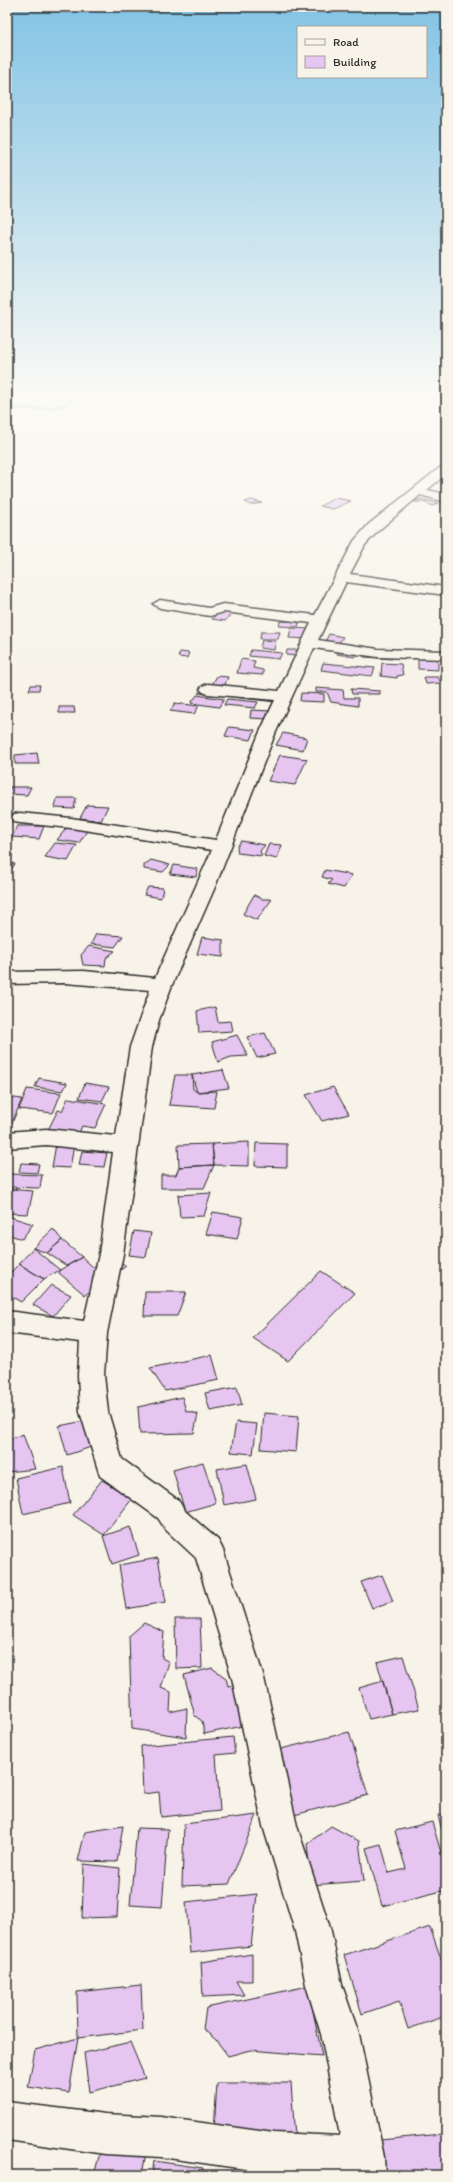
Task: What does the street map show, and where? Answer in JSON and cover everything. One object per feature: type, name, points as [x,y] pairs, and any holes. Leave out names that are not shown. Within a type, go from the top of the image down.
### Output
[{"type":"street","points":[[7,2121],[105,2134],[175,2139],[365,2166],[340,2034],[324,1985],[313,1931],[280,1826],[248,1678],[208,1550],[176,1521],[168,1509],[110,1467],[94,1412],[91,1376],[94,1333],[111,1254],[113,1230],[141,1047],[162,985],[222,846],[284,696],[320,620],[359,544],[366,535],[409,499]]},
{"type":"street","points":[[342,578],[446,591]]},
{"type":"street","points":[[160,604],[210,612],[223,608],[320,620]]},
{"type":"street","points":[[309,643],[378,653],[446,655]]},
{"type":"street","points":[[208,689],[284,696]]},
{"type":"street","points":[[20,818],[222,846]]},
{"type":"street","points":[[7,978],[58,975],[95,977],[162,985]]},
{"type":"street","points":[[7,1140],[46,1137],[126,1145]]},
{"type":"street","points":[[7,1322],[94,1333]]},
{"type":"building","points":[[333,499],[351,501],[333,509],[320,506]]},
{"type":"building","points":[[420,499],[438,503],[433,506],[423,502],[413,502]]},
{"type":"building","points":[[252,500],[262,503],[250,505],[245,502]]},
{"type":"building","points":[[219,611],[232,613],[225,621],[212,619]]},
{"type":"building","points":[[280,621],[299,622],[298,627],[279,626]]},
{"type":"building","points":[[291,628],[310,629],[309,639],[289,638]]},
{"type":"building","points":[[261,632],[280,632],[278,639],[260,639]]},
{"type":"building","points":[[329,634],[343,637],[338,644],[325,642]]},
{"type":"building","points":[[262,640],[276,641],[274,650],[260,648]]},
{"type":"building","points":[[341,649],[358,652],[355,657],[337,654]]},
{"type":"building","points":[[251,650],[282,653],[279,659],[249,656]]},
{"type":"building","points":[[287,650],[299,650],[299,656],[286,655]]},
{"type":"building","points":[[180,652],[189,653],[187,658],[178,657]]},
{"type":"building","points":[[362,652],[393,655],[392,659],[364,657]]},
{"type":"building","points":[[418,658],[438,659],[438,670],[418,669]]},
{"type":"building","points":[[241,659],[255,661],[253,668],[263,670],[263,675],[237,673]]},
{"type":"building","points":[[323,663],[375,668],[372,676],[321,670]]},
{"type":"building","points":[[382,663],[401,664],[403,675],[397,676],[397,678],[381,676]]},
{"type":"building","points":[[217,676],[228,677],[224,687],[211,686]]},
{"type":"building","points":[[424,677],[438,677],[441,683],[426,684]]},
{"type":"building","points":[[31,685],[40,685],[39,690],[29,690]]},
{"type":"building","points":[[316,688],[343,690],[344,698],[358,698],[358,706],[331,702],[327,692],[316,692]]},
{"type":"building","points":[[351,689],[380,691],[380,694],[352,694]]},
{"type":"building","points":[[203,690],[278,698],[276,702],[198,693]]},
{"type":"building","points":[[301,693],[324,694],[324,702],[300,701]]},
{"type":"building","points":[[197,695],[224,699],[219,707],[191,703]]},
{"type":"building","points":[[227,699],[258,702],[255,708],[224,705]]},
{"type":"building","points":[[175,703],[199,706],[194,714],[170,711]]},
{"type":"building","points":[[59,707],[74,707],[75,713],[59,713]]},
{"type":"building","points":[[251,710],[270,711],[269,719],[250,718]]},
{"type":"building","points":[[229,727],[255,730],[251,740],[225,736]]},
{"type":"building","points":[[283,733],[307,738],[303,750],[276,745]]},
{"type":"building","points":[[37,753],[39,764],[15,764],[15,755]]},
{"type":"building","points":[[280,755],[307,759],[295,785],[268,781]]},
{"type":"building","points":[[10,787],[31,787],[27,795],[7,794]]},
{"type":"building","points":[[57,798],[76,798],[74,809],[55,808]]},
{"type":"building","points":[[87,805],[108,806],[101,821],[80,818]]},
{"type":"building","points":[[17,826],[44,826],[39,839],[12,837]]},
{"type":"building","points":[[68,826],[89,828],[79,843],[57,840]]},
{"type":"building","points":[[241,841],[265,845],[260,851],[262,856],[238,853],[237,847]]},
{"type":"building","points":[[55,843],[77,845],[68,861],[45,857]]},
{"type":"building","points":[[269,844],[282,845],[277,859],[264,856]]},
{"type":"building","points":[[151,860],[170,865],[163,872],[144,869],[144,865]]},
{"type":"building","points":[[7,863],[15,864],[7,875]]},
{"type":"building","points":[[174,865],[198,869],[196,877],[170,874]]},
{"type":"building","points":[[325,870],[352,875],[344,888],[328,884],[332,880],[322,877]]},
{"type":"building","points":[[148,887],[163,888],[161,898],[144,895]]},
{"type":"building","points":[[254,895],[262,899],[272,899],[257,920],[243,914]]},
{"type":"building","points":[[96,934],[123,936],[115,947],[91,944]]},
{"type":"building","points":[[202,937],[223,940],[223,957],[197,954]]},
{"type":"building","points":[[89,946],[115,951],[106,958],[105,966],[83,965],[81,955]]},
{"type":"building","points":[[215,1007],[218,1022],[231,1021],[233,1031],[199,1033],[197,1011]]},
{"type":"building","points":[[265,1033],[275,1054],[257,1058],[247,1037]]},
{"type":"building","points":[[237,1035],[248,1056],[231,1057],[218,1062],[212,1042]]},
{"type":"building","points":[[223,1070],[229,1088],[197,1092],[192,1075]]},
{"type":"building","points":[[175,1075],[192,1075],[193,1089],[197,1092],[217,1091],[214,1108],[169,1105]]},
{"type":"building","points":[[39,1078],[67,1083],[63,1091],[35,1087]]},
{"type":"building","points":[[85,1083],[109,1087],[102,1101],[79,1098]]},
{"type":"building","points":[[333,1087],[349,1114],[322,1121],[306,1095]]},
{"type":"building","points":[[27,1089],[61,1093],[53,1113],[19,1109]]},
{"type":"building","points":[[7,1097],[22,1099],[12,1123],[7,1122]]},
{"type":"building","points":[[68,1098],[106,1104],[95,1128],[82,1126],[78,1135],[48,1130],[58,1110],[62,1111]]},
{"type":"building","points":[[249,1142],[249,1166],[214,1165],[212,1144]]},
{"type":"building","points":[[256,1143],[287,1144],[287,1167],[255,1166]]},
{"type":"building","points":[[56,1144],[74,1145],[70,1168],[52,1167]]},
{"type":"building","points":[[212,1144],[214,1165],[179,1167],[178,1145]]},
{"type":"building","points":[[82,1151],[107,1153],[104,1167],[79,1165]]},
{"type":"building","points":[[21,1163],[39,1164],[37,1173],[19,1172]]},
{"type":"building","points":[[214,1165],[204,1188],[161,1188],[161,1175],[176,1175],[179,1167]]},
{"type":"building","points":[[10,1174],[42,1175],[40,1188],[8,1187]]},
{"type":"building","points":[[7,1189],[33,1191],[28,1214],[7,1213]]},
{"type":"building","points":[[211,1193],[204,1216],[180,1217],[178,1195]]},
{"type":"building","points":[[213,1212],[243,1217],[237,1239],[206,1234]]},
{"type":"building","points":[[7,1216],[33,1224],[22,1239],[7,1234]]},
{"type":"building","points":[[53,1229],[62,1240],[47,1253],[33,1248]]},
{"type":"building","points":[[134,1231],[151,1233],[146,1257],[129,1255]]},
{"type":"building","points":[[62,1240],[82,1257],[67,1266],[47,1253]]},
{"type":"building","points":[[33,1248],[60,1270],[44,1279],[19,1264]]},
{"type":"building","points":[[111,1254],[126,1266],[85,1295],[59,1273],[60,1270],[82,1257],[93,1267]]},
{"type":"building","points":[[19,1264],[44,1279],[21,1302],[7,1294],[7,1276]]},
{"type":"building","points":[[321,1271],[355,1293],[288,1361],[253,1338]]},
{"type":"building","points":[[51,1285],[71,1295],[53,1316],[33,1305]]},
{"type":"building","points":[[145,1292],[186,1292],[177,1316],[144,1316]]},
{"type":"building","points":[[212,1355],[219,1380],[165,1391],[150,1368]]},
{"type":"building","points":[[237,1387],[242,1405],[210,1411],[205,1393]]},
{"type":"building","points":[[182,1397],[186,1411],[198,1414],[194,1433],[140,1434],[138,1407]]},
{"type":"building","points":[[264,1413],[299,1416],[296,1452],[261,1449]]},
{"type":"building","points":[[84,1421],[91,1447],[67,1455],[59,1426]]},
{"type":"building","points":[[236,1422],[257,1424],[253,1454],[231,1452]]},
{"type":"building","points":[[23,1434],[35,1469],[7,1472],[7,1440]]},
{"type":"building","points":[[203,1462],[216,1503],[185,1512],[173,1470]]},
{"type":"building","points":[[247,1464],[256,1499],[224,1505],[217,1469]]},
{"type":"building","points":[[63,1467],[70,1503],[23,1514],[16,1478]]},
{"type":"building","points":[[102,1480],[132,1499],[104,1535],[73,1515]]},
{"type":"building","points":[[130,1527],[139,1555],[112,1564],[103,1536]]},
{"type":"building","points":[[158,1558],[166,1602],[126,1609],[119,1565]]},
{"type":"building","points":[[382,1575],[393,1601],[372,1608],[361,1582]]},
{"type":"building","points":[[175,1619],[200,1619],[202,1668],[176,1669]]},
{"type":"building","points":[[144,1623],[164,1632],[162,1658],[169,1662],[161,1688],[171,1692],[170,1712],[187,1708],[186,1737],[132,1729],[129,1636]]},
{"type":"building","points":[[403,1656],[419,1709],[392,1714],[377,1662]]},
{"type":"building","points":[[212,1668],[226,1678],[228,1686],[234,1685],[243,1726],[204,1734],[202,1721],[195,1716],[184,1675]]},
{"type":"building","points":[[383,1681],[392,1714],[369,1719],[359,1688]]},
{"type":"building","points":[[349,1732],[368,1795],[291,1816],[273,1751]]},
{"type":"building","points":[[233,1737],[235,1753],[216,1755],[220,1811],[161,1817],[159,1792],[143,1794],[141,1746]]},
{"type":"building","points":[[446,1814],[446,1846],[438,1815]]},
{"type":"building","points":[[257,1815],[229,1884],[182,1886],[184,1824]]},
{"type":"building","points":[[432,1822],[446,1869],[446,1890],[382,1906],[366,1848],[381,1844],[389,1873],[406,1869],[395,1831]]},
{"type":"building","points":[[123,1826],[117,1862],[78,1861],[85,1832]]},
{"type":"building","points":[[331,1826],[359,1841],[364,1881],[311,1885],[307,1844]]},
{"type":"building","points":[[137,1828],[168,1829],[162,1907],[130,1905]]},
{"type":"building","points":[[84,1864],[120,1868],[117,1917],[82,1918]]},
{"type":"building","points":[[257,1894],[251,1946],[190,1953],[186,1902]]},
{"type":"building","points":[[430,1927],[446,1973],[446,2016],[408,2029],[399,2001],[362,2014],[344,1955]]},
{"type":"building","points":[[252,1954],[252,1981],[236,1981],[244,1995],[203,1997],[201,1962]]},
{"type":"building","points":[[141,1985],[143,2030],[78,2038],[77,1992]]},
{"type":"building","points":[[308,1986],[322,2056],[250,2050],[228,2056],[216,2040],[203,2029],[206,2008]]},
{"type":"building","points":[[78,2038],[69,2093],[28,2087],[35,2050]]},
{"type":"building","points":[[130,2042],[145,2078],[89,2092],[84,2053]]},
{"type":"building","points":[[217,2083],[291,2083],[295,2137],[214,2130]]},
{"type":"building","points":[[442,2134],[446,2175],[385,2175],[380,2140]]},
{"type":"building","points":[[147,2147],[142,2175],[94,2175],[101,2149]]},
{"type":"building","points":[[154,2161],[203,2168],[202,2175],[152,2175]]},
{"type":"building","points":[[235,2164],[284,2164],[284,2175],[235,2175]]}]
